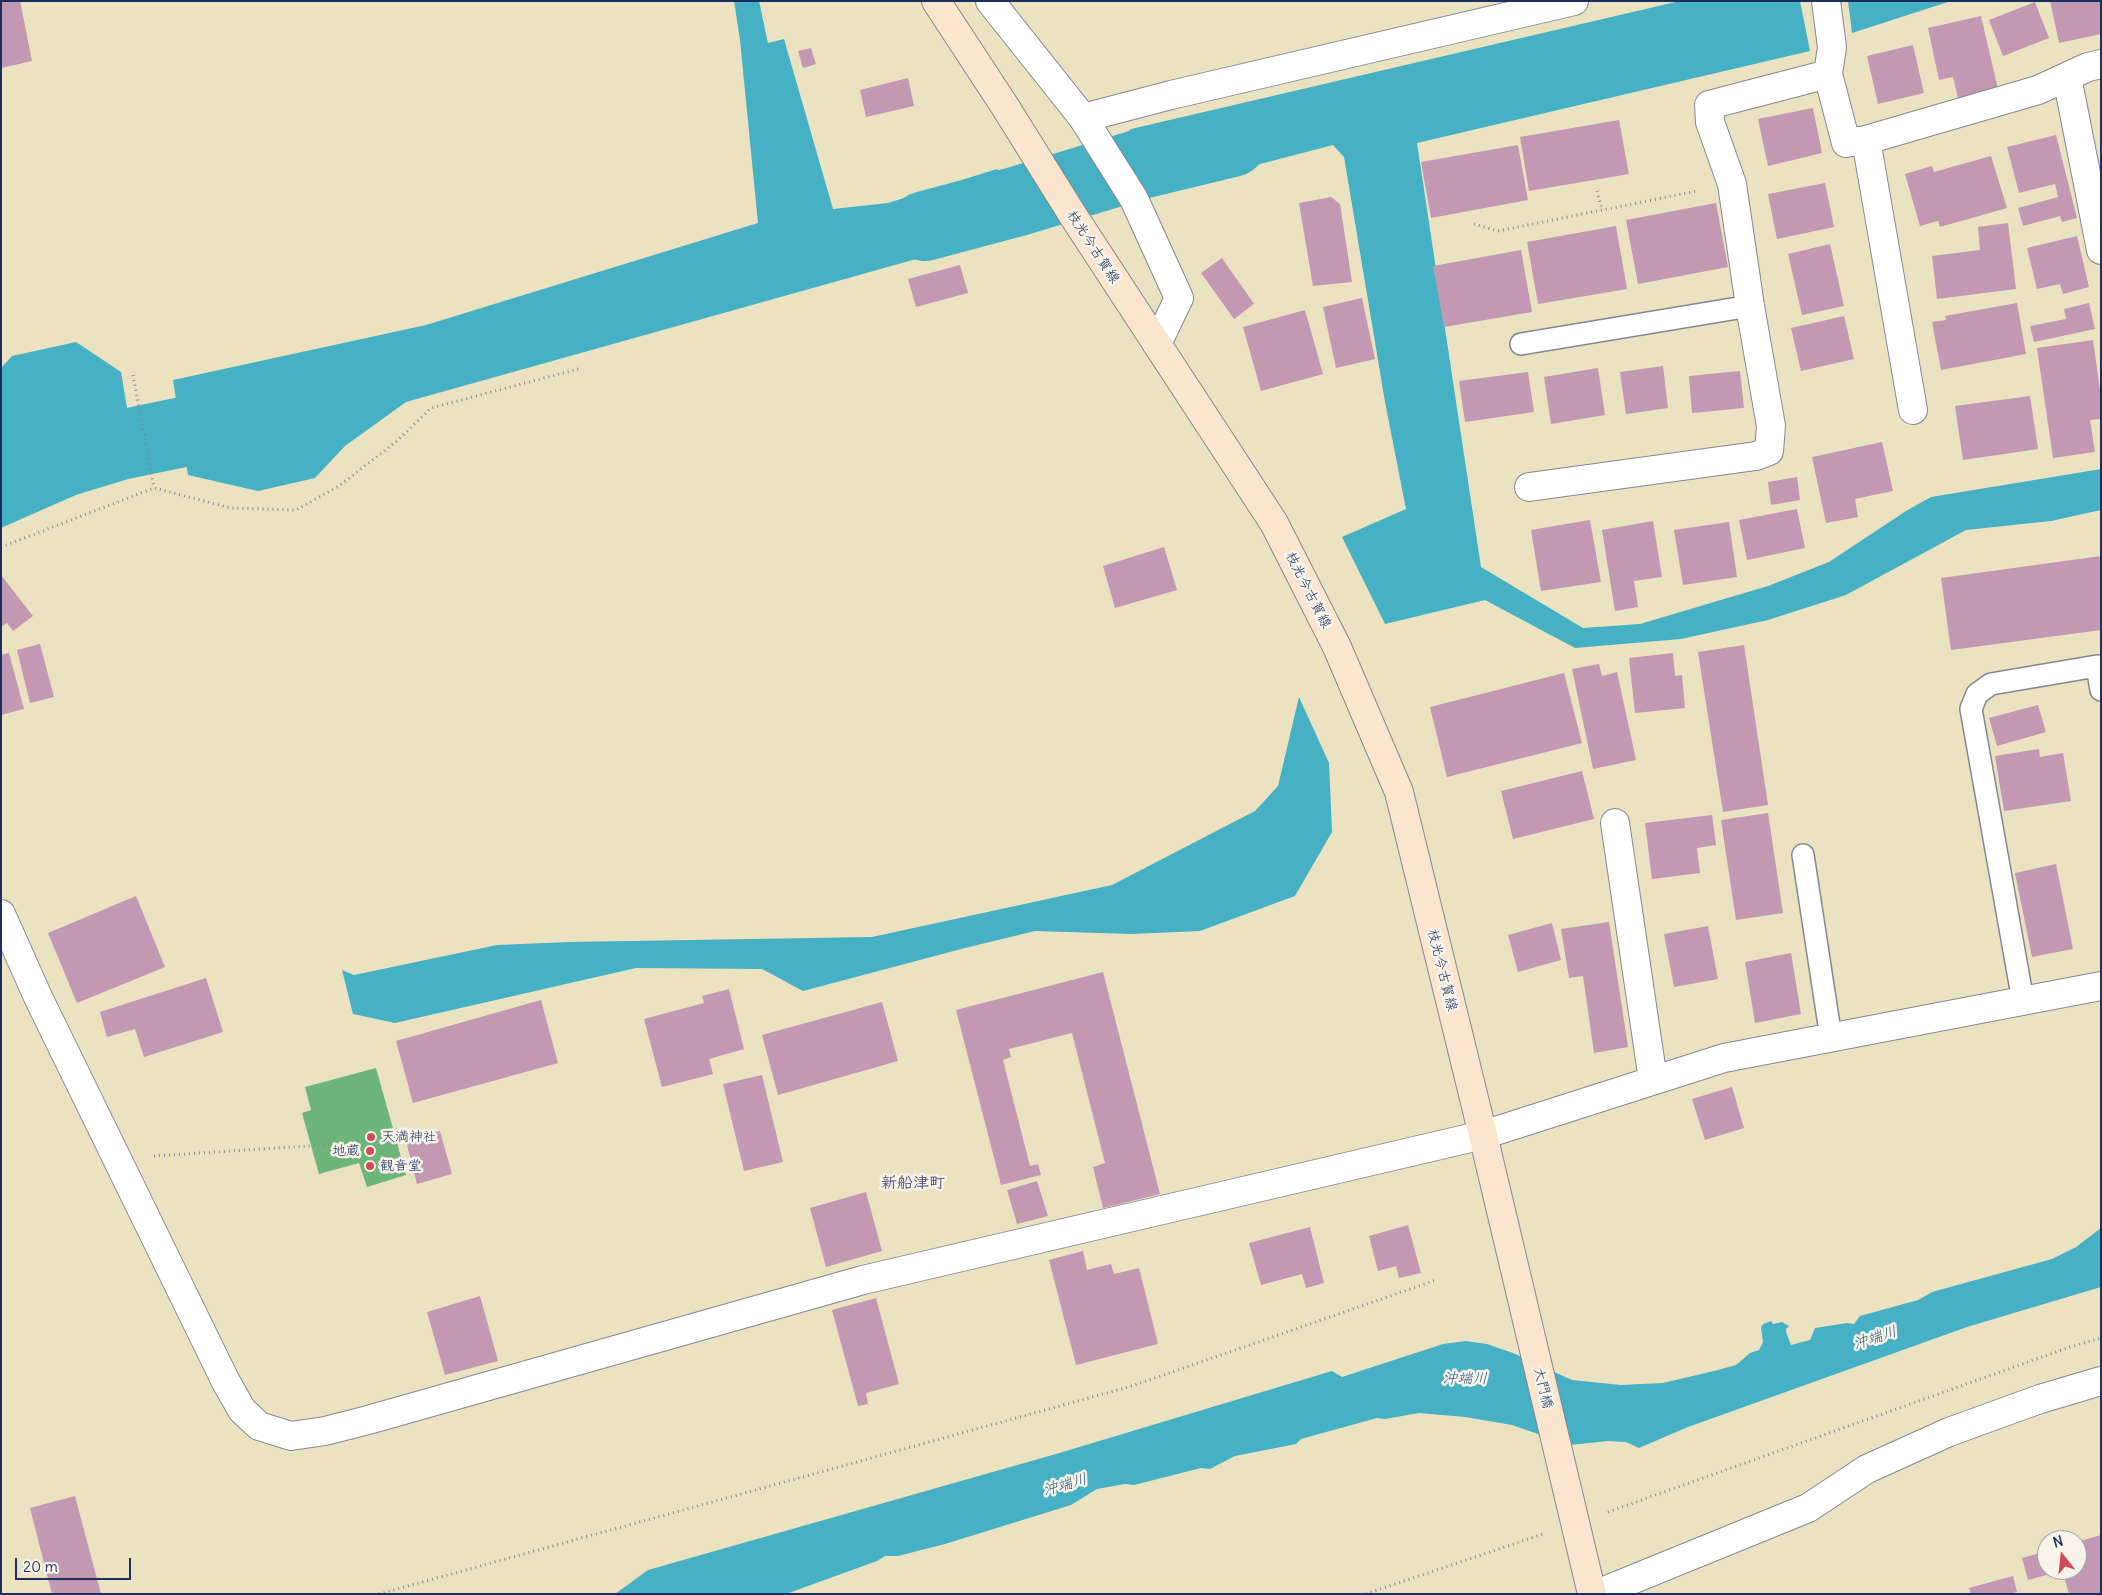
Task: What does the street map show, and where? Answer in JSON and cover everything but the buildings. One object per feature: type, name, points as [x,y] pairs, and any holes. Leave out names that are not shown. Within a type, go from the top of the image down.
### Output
[{"type":"main road","name":"枝光今古賀線","points":[[936,1],[1072,214],[1274,523],[1336,647],[1398,792],[1483,1135],[1510,1253]]},
{"type":"main road","name":"大門橋","points":[[1510,1253],[1564,1527],[1592,1594]]},
{"type":"street","points":[[990,1],[1088,128],[1134,199],[1179,298],[1157,344]]},
{"type":"street","points":[[1088,128],[1171,94],[1574,1]]},
{"type":"street","points":[[1826,1],[1832,47],[1828,74],[1846,143],[1866,140],[2038,90],[2088,67],[2101,64]]},
{"type":"street","points":[[1530,487],[1756,456],[1769,451],[1771,426],[1750,306],[1732,184],[1710,122],[1709,105],[1828,74]]},
{"type":"street","points":[[2067,77],[2101,250]]},
{"type":"street","points":[[1866,140],[1913,410]]},
{"type":"street","points":[[1615,823],[1653,1080]]},
{"type":"street","points":[[1,914],[38,997],[226,1382],[242,1410],[259,1426],[291,1436],[325,1431],[368,1420],[863,1280],[1483,1135],[1724,1058],[2101,986]]},
{"type":"street","points":[[1597,1594],[1808,1508],[1866,1469],[1949,1432],[2040,1399],[2101,1381]]},
{"type":"lane","points":[[1521,344],[1750,306]]},
{"type":"lane","points":[[2023,1002],[1971,709],[1977,694],[1991,684],[2097,666],[2101,690]]},
{"type":"lane","points":[[1803,855],[1831,1038]]},
{"type":"path","points":[[1474,224],[1498,231],[1732,184]]},
{"type":"path","points":[[1597,191],[1602,210]]},
{"type":"path","points":[[1,546],[154,486],[231,508],[296,510],[339,486],[397,441],[431,408],[582,368]]},
{"type":"path","points":[[133,375],[154,486]]},
{"type":"path","points":[[116,1158],[339,1144]]},
{"type":"path","points":[[379,1594],[1132,1386],[1436,1280]]},
{"type":"path","points":[[1606,1513],[2060,1350],[2101,1338]]},
{"type":"path","points":[[1366,1594],[1564,1527]]},
{"type":"green space","points":[[376,1068],[406,1175],[367,1187],[359,1163],[319,1174],[302,1113],[311,1110],[305,1087]]},
{"type":"water","points":[[734,1],[759,1],[768,43],[784,39],[833,209],[888,203],[997,169],[1034,226],[406,402],[345,446],[315,478],[258,491],[188,475],[173,380],[426,325],[758,223],[740,40]]},
{"type":"water","points":[[1680,1],[1800,1],[1810,51],[1417,143],[1481,567],[1583,628],[1640,624],[1768,586],[1829,562],[1906,511],[1931,497],[2101,469],[2101,510],[2051,521],[1966,530],[1846,595],[1768,620],[1681,639],[1575,648],[1485,600],[1385,624],[1342,537],[1406,509],[1385,402],[1344,157],[1333,145],[1153,192],[1122,137],[1131,129]]},
{"type":"water","points":[[1848,1],[1951,1],[1852,33]]},
{"type":"water","points":[[76,342],[121,372],[137,468],[1,528],[1,368],[12,356]]},
{"type":"water","points":[[1299,697],[1329,763],[1332,832],[1295,896],[1200,931],[1131,934],[1035,931],[803,991],[762,969],[636,968],[395,1023],[353,1014],[342,970],[354,975],[497,945],[872,937],[1112,885],[1255,811],[1278,786]]},
{"type":"water","name":"沖端川","points":[[2101,1228],[2101,1287],[1967,1327],[1688,1427],[1639,1448],[1626,1442],[1608,1441],[1570,1445],[1512,1425],[1465,1417],[1419,1413],[1385,1419],[1377,1418],[1301,1439],[1296,1444],[1235,1456],[1210,1469],[1201,1468],[1134,1485],[1125,1484],[1097,1489],[1071,1505],[945,1544],[898,1556],[885,1556],[877,1561],[786,1594],[615,1594],[648,1570],[1056,1454],[1332,1371],[1342,1377],[1443,1344],[1466,1341],[1487,1344],[1513,1353],[1572,1380],[1621,1385],[1663,1383],[1714,1371],[1736,1365],[1750,1353],[1759,1350],[1763,1342],[1761,1327],[1763,1324],[1771,1321],[1773,1324],[1782,1322],[1789,1326],[1786,1332],[1791,1345],[1810,1340],[1815,1328],[1847,1323],[1854,1324],[1860,1316],[1918,1300],[1932,1292],[2052,1259],[2076,1247]]},
{"type":"waterway","points":[[925,226],[1015,202],[1141,164],[1232,142]]},
{"type":"waterway","points":[[1,481],[120,445],[275,413]]},
{"type":"place","name":"天満神社","points":[[371,1137]]},
{"type":"place","name":"地蔵","points":[[370,1151]]},
{"type":"place","name":"観音堂","points":[[370,1166]]},
{"type":"district","name":"新船津町","points":[[913,1183]]}]
